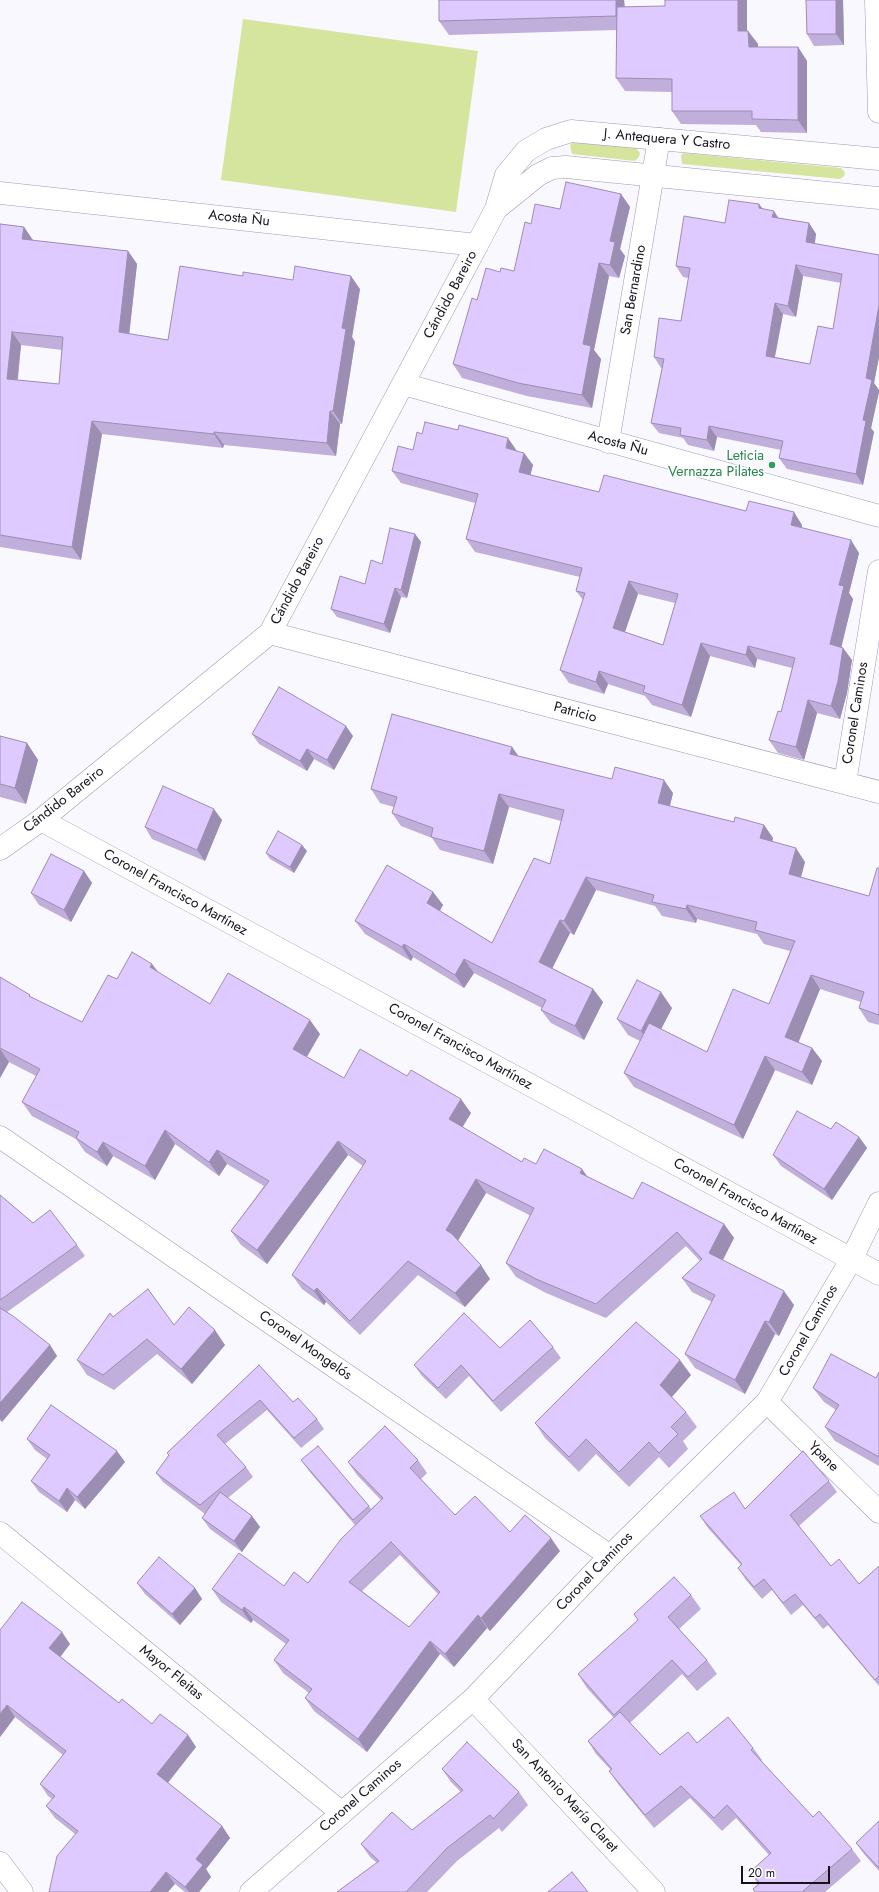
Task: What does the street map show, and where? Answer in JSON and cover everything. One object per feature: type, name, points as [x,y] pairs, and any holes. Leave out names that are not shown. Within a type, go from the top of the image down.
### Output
[{"type":"street","points":[[876,0],[879,112]]},
{"type":"street","name":"J. Antequera Y Castro","points":[[478,245],[496,209],[506,175],[526,151],[546,139],[571,131],[879,159]]},
{"type":"street","name":"San Bernardino","points":[[608,442],[659,139]]},
{"type":"street","name":"J. Antequera Y Castro","points":[[496,209],[538,175],[552,168],[566,167],[879,198]]},
{"type":"street","name":"Acosta Ñu","points":[[0,193],[478,245]]},
{"type":"street","name":"Cándido Bareiro","points":[[0,849],[41,820],[270,633],[478,245]]},
{"type":"street","name":"Acosta Ñu","points":[[403,384],[879,516]]},
{"type":"street","name":"Coronel Caminos","points":[[845,783],[879,571]]},
{"type":"street","name":"Patricio","points":[[270,633],[879,792]]},
{"type":"street","name":"Coronel Francisco Martínez","points":[[41,820],[879,1274]]},
{"type":"street","name":"Coronel Mongelós","points":[[0,1136],[610,1556]]},
{"type":"street","name":"Coronel Caminos","points":[[251,1892],[473,1699],[610,1556],[767,1402],[851,1260],[879,1203]]},
{"type":"street","name":"Ypane","points":[[767,1402],[879,1512]]},
{"type":"street","name":"Mayor Fleitas","points":[[0,1533],[342,1813]]},
{"type":"street","name":"San Antonio María Claret","points":[[473,1699],[654,1892]]},
{"type":"street","points":[[0,1863],[22,1892]]},
{"type":"green space","points":[[243,19],[478,51],[456,212],[221,180]]},
{"type":"green space","points":[[573,142],[636,148],[640,153],[639,157],[635,161],[572,154],[570,145]]},
{"type":"green space","points":[[684,153],[841,168],[845,172],[844,176],[840,179],[682,164],[681,155]]},
{"type":"building","points":[[439,0],[616,0],[616,16],[439,21]]},
{"type":"building","points":[[665,0],[738,0],[738,31],[748,31],[749,47],[798,47],[798,120],[752,119],[752,111],[672,111],[672,79],[616,78],[617,7],[665,6]]},
{"type":"building","points":[[806,0],[836,0],[836,34],[807,34]]},
{"type":"building","points":[[566,182],[621,194],[610,241],[615,242],[610,265],[599,263],[583,344],[591,346],[582,395],[518,383],[453,364],[472,298],[477,300],[486,268],[500,272],[501,268],[514,271],[525,222],[531,224],[535,204],[560,209]]},
{"type":"building","points":[[729,200],[759,204],[759,208],[774,211],[772,217],[809,223],[806,242],[879,255],[879,305],[866,378],[872,380],[863,420],[866,421],[856,474],[779,458],[783,441],[709,426],[707,440],[680,435],[681,428],[651,423],[664,359],[654,357],[659,318],[681,321],[690,268],[676,266],[684,216],[725,223]],"holes":[[[796,265],[842,274],[833,329],[818,326],[810,364],[766,356],[775,303],[788,306]]]},
{"type":"building","points":[[0,224],[24,227],[22,239],[128,251],[119,332],[168,340],[180,266],[243,276],[243,272],[293,280],[295,266],[351,276],[342,328],[346,329],[333,411],[330,411],[327,443],[214,432],[214,434],[92,421],[72,547],[0,535]],"holes":[[[12,332],[63,337],[59,384],[7,379]]]},
{"type":"building","points":[[425,422],[458,430],[459,425],[508,438],[506,448],[524,453],[519,472],[599,492],[604,475],[746,511],[749,501],[794,512],[791,525],[851,540],[839,585],[844,586],[830,644],[843,648],[838,681],[831,706],[808,700],[796,747],[769,740],[778,711],[781,712],[795,658],[748,646],[746,655],[701,643],[682,705],[643,692],[645,686],[599,671],[596,682],[560,670],[585,593],[576,591],[582,568],[466,539],[478,494],[392,471],[398,446],[413,450],[417,432],[422,434]],"holes":[[[629,581],[678,594],[663,645],[613,628]]]},
{"type":"building","points":[[390,528],[415,534],[401,590],[395,588],[384,624],[331,609],[340,576],[365,584],[371,560],[382,564]]},
{"type":"building","points":[[279,687],[346,726],[327,760],[307,749],[300,761],[252,734]]},
{"type":"building","points":[[392,714],[512,747],[510,754],[612,779],[615,767],[664,780],[658,803],[734,822],[735,817],[764,825],[760,838],[796,848],[789,874],[869,896],[877,868],[879,868],[879,1015],[859,1008],[864,992],[811,975],[785,1037],[812,1048],[802,1072],[765,1056],[734,1125],[624,1073],[649,1023],[707,1052],[733,989],[769,1004],[795,941],[755,930],[757,922],[687,905],[686,909],[652,902],[654,895],[586,877],[564,921],[560,920],[539,962],[593,989],[575,1026],[541,1010],[546,1000],[464,959],[455,975],[404,944],[402,947],[355,921],[387,865],[433,892],[427,903],[492,943],[534,858],[550,864],[564,810],[499,794],[484,851],[431,837],[433,828],[392,813],[397,797],[371,789]]},
{"type":"building","points":[[0,736],[27,743],[15,788],[0,784]]},
{"type":"building","points":[[163,786],[214,809],[197,850],[145,827]]},
{"type":"building","points":[[278,831],[302,845],[290,867],[266,853]]},
{"type":"building","points":[[51,854],[84,871],[64,910],[31,893]]},
{"type":"building","points":[[132,952],[152,964],[150,967],[210,1004],[228,973],[310,1020],[293,1049],[344,1078],[360,1049],[407,1076],[411,1070],[461,1099],[449,1119],[522,1162],[524,1158],[536,1164],[544,1149],[582,1169],[580,1173],[633,1199],[642,1182],[724,1224],[709,1253],[784,1291],[769,1322],[765,1321],[735,1380],[685,1354],[715,1295],[682,1278],[702,1259],[677,1232],[596,1304],[536,1279],[506,1263],[534,1208],[476,1179],[446,1230],[452,1234],[481,1265],[455,1293],[408,1261],[350,1321],[317,1288],[314,1291],[292,1275],[366,1161],[338,1141],[257,1250],[231,1231],[269,1181],[217,1150],[209,1162],[165,1130],[145,1166],[103,1142],[97,1152],[76,1138],[79,1132],[22,1102],[40,1069],[0,1048],[0,977],[30,995],[29,996],[82,1022],[108,975],[117,979]]},
{"type":"building","points":[[637,980],[661,992],[641,1031],[617,1019]]},
{"type":"building","points":[[797,1111],[831,1129],[836,1122],[859,1137],[824,1189],[773,1155]]},
{"type":"building","points":[[0,1195],[33,1223],[50,1210],[77,1245],[0,1300]]},
{"type":"building","points":[[148,1289],[174,1325],[189,1307],[215,1330],[181,1369],[147,1339],[103,1375],[77,1360],[110,1313],[113,1317]]},
{"type":"building","points":[[0,1308],[13,1316],[50,1345],[0,1403]]},
{"type":"building","points":[[464,1313],[500,1348],[530,1320],[553,1347],[493,1401],[461,1365],[438,1388],[414,1365]]},
{"type":"building","points":[[636,1322],[680,1360],[660,1385],[686,1412],[671,1427],[678,1434],[659,1453],[649,1442],[619,1472],[586,1439],[569,1457],[535,1423]]},
{"type":"building","points":[[831,1354],[876,1378],[879,1372],[879,1457],[825,1427],[839,1405],[813,1388]]},
{"type":"building","points":[[259,1365],[293,1402],[298,1398],[317,1419],[294,1438],[260,1400],[217,1435],[246,1467],[200,1505],[156,1473],[169,1455],[167,1453]]},
{"type":"building","points":[[51,1405],[117,1451],[77,1497],[67,1488],[59,1501],[31,1481],[50,1455],[27,1439]]},
{"type":"building","points":[[385,1426],[418,1460],[410,1468],[455,1515],[475,1496],[510,1532],[525,1515],[551,1538],[481,1618],[478,1615],[445,1654],[430,1641],[358,1739],[305,1698],[312,1689],[274,1660],[289,1640],[244,1607],[242,1610],[212,1589],[239,1553],[284,1586],[294,1572],[308,1583],[341,1539],[383,1498],[348,1462]],"holes":[[[391,1542],[440,1592],[409,1627],[349,1582]]]},
{"type":"building","points":[[318,1446],[369,1506],[353,1520],[301,1460]]},
{"type":"building","points":[[803,1451],[829,1481],[790,1515],[831,1566],[839,1559],[859,1584],[879,1566],[879,1676],[875,1680],[820,1614],[815,1618],[795,1594],[783,1603],[764,1579],[754,1587],[738,1568],[742,1564],[700,1516],[734,1492],[745,1509]]},
{"type":"building","points":[[220,1492],[252,1516],[234,1541],[202,1518]]},
{"type":"building","points":[[159,1557],[195,1588],[172,1614],[137,1583]]},
{"type":"building","points":[[674,1577],[691,1595],[668,1617],[707,1660],[688,1677],[672,1660],[614,1715],[578,1674],[638,1620],[634,1614]]},
{"type":"building","points":[[22,1602],[62,1632],[49,1648],[119,1703],[122,1699],[152,1724],[160,1714],[188,1735],[157,1774],[222,1826],[196,1859],[203,1865],[185,1887],[166,1872],[150,1892],[49,1892],[57,1856],[78,1831],[46,1806],[55,1796],[40,1784],[66,1751],[7,1705],[0,1714],[0,1630]]},
{"type":"building","points":[[620,1712],[660,1755],[688,1732],[697,1743],[728,1717],[753,1748],[751,1750],[813,1817],[819,1811],[852,1849],[802,1892],[755,1892],[753,1889],[760,1883],[750,1872],[771,1853],[727,1805],[714,1818],[681,1786],[645,1815],[609,1771],[612,1769],[588,1741]]},
{"type":"building","points":[[467,1742],[519,1792],[493,1819],[490,1815],[447,1848],[406,1892],[337,1892],[379,1861],[361,1844],[392,1812],[412,1830],[463,1790],[442,1769]]},
{"type":"building","points":[[879,1821],[879,1868],[856,1843]]},
{"type":"building","points":[[572,1872],[588,1892],[548,1892]]},
{"type":"place","name":"Leticia Vernazza Pilates","points":[[772,465]]}]
